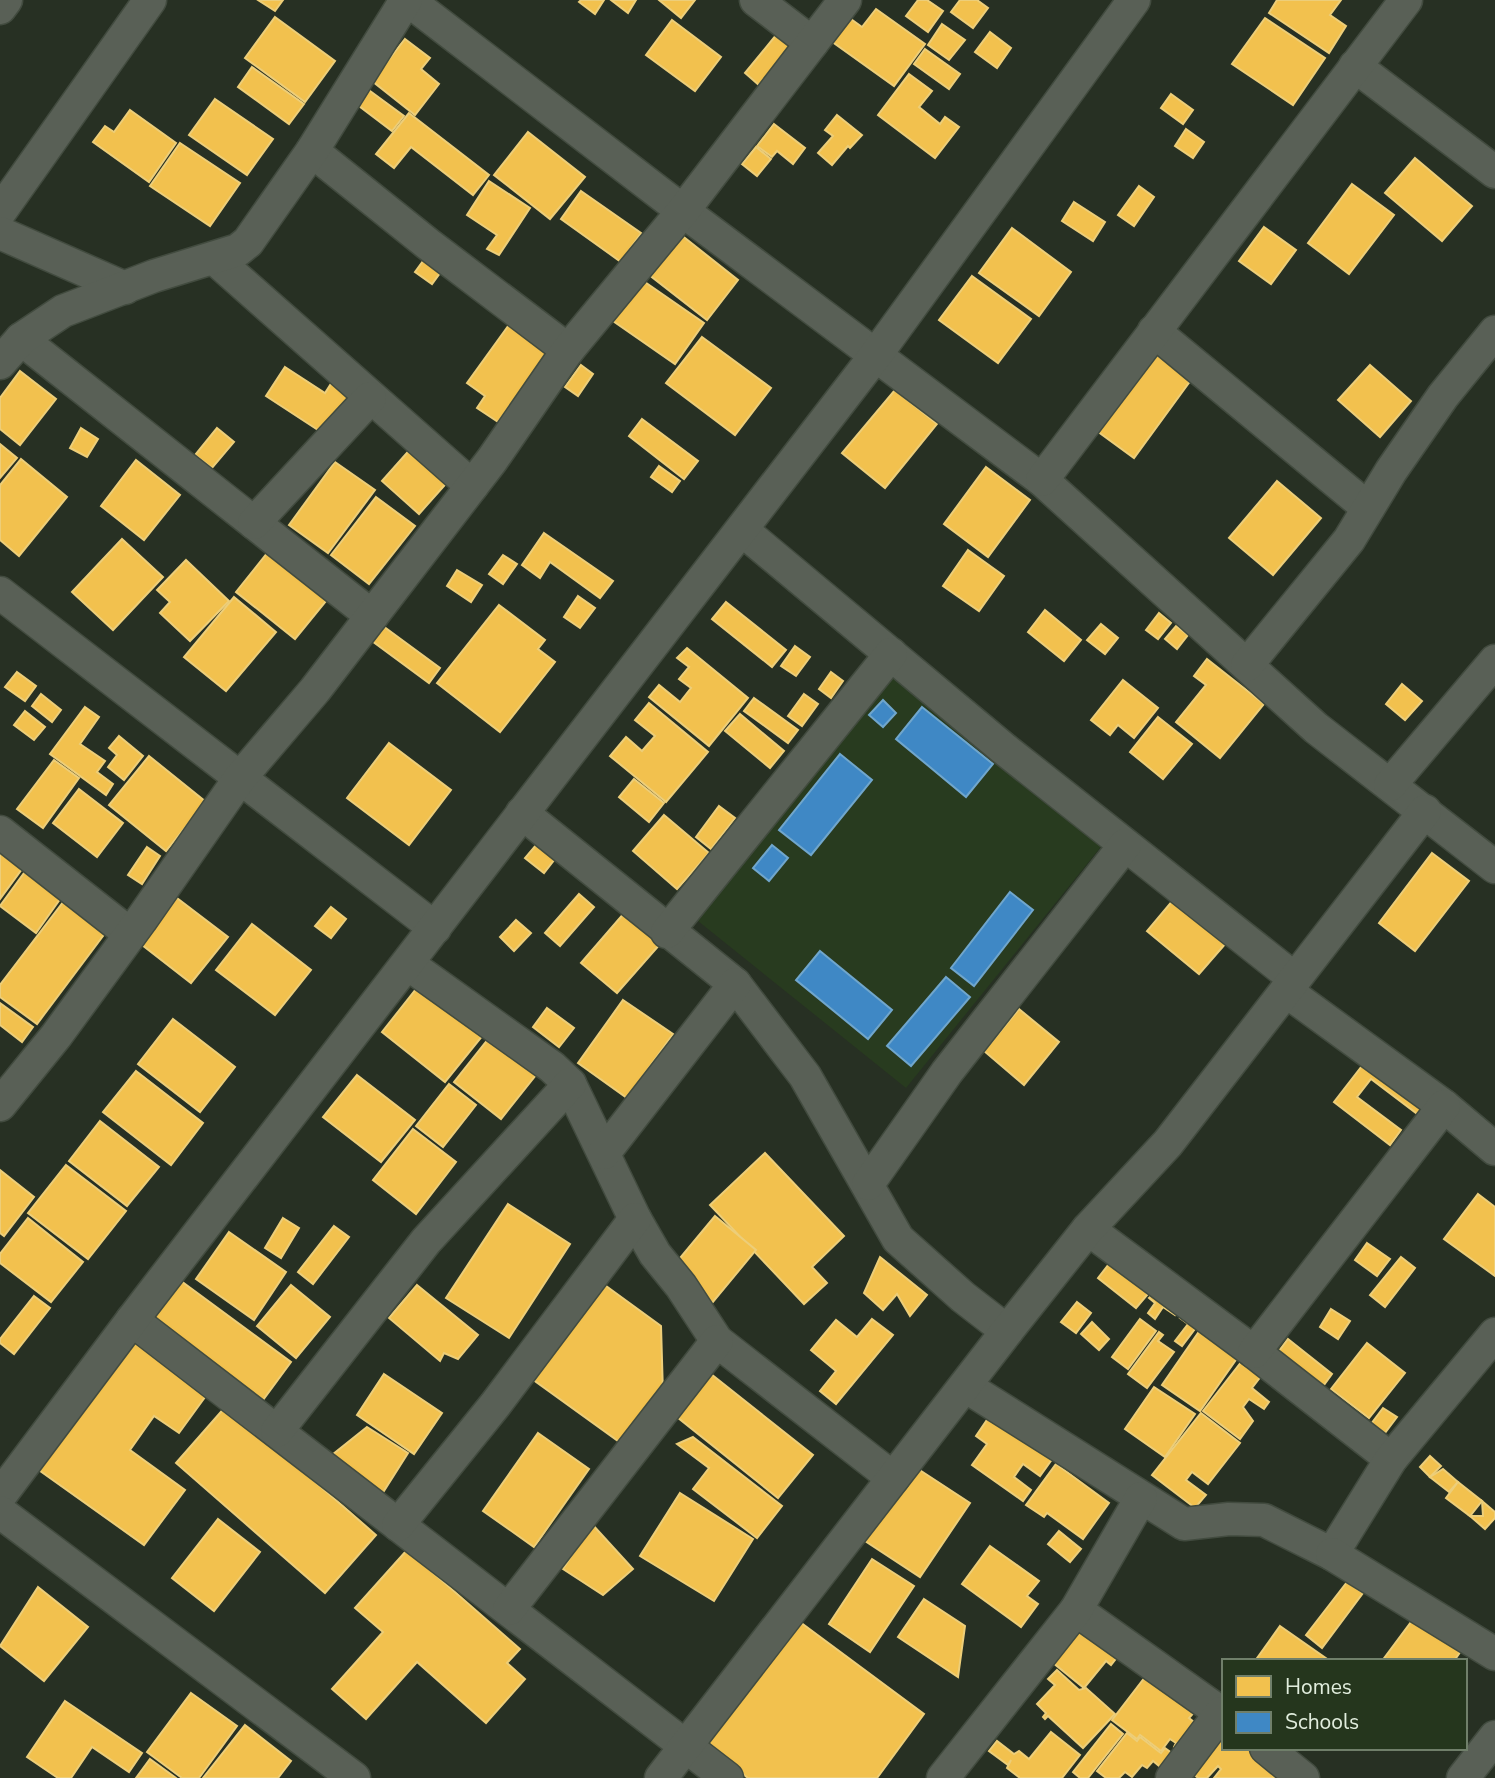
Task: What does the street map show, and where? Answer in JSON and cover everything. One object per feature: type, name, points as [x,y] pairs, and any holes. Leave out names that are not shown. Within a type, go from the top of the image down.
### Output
[{"type":"street","points":[[0,8],[6,0]]},
{"type":"street","points":[[0,212],[150,0]]},
{"type":"street","points":[[0,363],[21,339],[63,311],[239,250],[248,242],[312,151],[407,0],[1042,480],[1316,727],[1495,867]]},
{"type":"street","points":[[756,0],[812,43]]},
{"type":"street","points":[[0,1105],[56,1036],[240,778],[315,690],[472,486],[568,349],[683,211],[845,0]]},
{"type":"street","points":[[0,1496],[132,1320],[875,356],[1134,0]]},
{"type":"street","points":[[1042,480],[1406,0]]},
{"type":"street","points":[[1355,66],[1495,172]]},
{"type":"street","points":[[312,151],[428,244],[568,349]]},
{"type":"street","points":[[0,233],[125,288]]},
{"type":"street","points":[[214,258],[472,486]]},
{"type":"street","points":[[1154,331],[1368,508]]},
{"type":"street","points":[[1247,665],[1349,540],[1391,471],[1443,396],[1495,332]]},
{"type":"street","points":[[21,339],[372,616]]},
{"type":"street","points":[[254,523],[370,398]]},
{"type":"street","points":[[741,530],[1291,985],[1495,1149]]},
{"type":"street","points":[[0,593],[435,928]]},
{"type":"street","points":[[667,932],[891,654]]},
{"type":"street","points":[[1390,785],[1495,661]]},
{"type":"street","points":[[661,1778],[1007,1331],[1088,1229],[1168,1143],[1425,811]]},
{"type":"street","points":[[522,813],[734,984],[805,1076],[898,1238],[1007,1331]]},
{"type":"street","points":[[0,832],[130,934]]},
{"type":"street","points":[[868,1184],[947,1072],[1125,845]]},
{"type":"street","points":[[408,964],[552,1067],[570,1084],[635,1219],[655,1254],[681,1286],[717,1340],[893,1478]]},
{"type":"street","points":[[604,1153],[734,984]]},
{"type":"street","points":[[277,1431],[426,1241],[570,1084]]},
{"type":"street","points":[[1254,1352],[1444,1106]]},
{"type":"street","points":[[398,1525],[495,1405],[635,1219]]},
{"type":"street","points":[[1088,1229],[1254,1352],[1391,1459]]},
{"type":"street","points":[[132,1320],[727,1778]]},
{"type":"street","points":[[1332,1554],[1391,1459],[1495,1334]]},
{"type":"street","points":[[509,1609],[717,1340]]},
{"type":"street","points":[[965,1386],[1184,1524],[1229,1518],[1264,1520],[1332,1554],[1495,1654]]},
{"type":"street","points":[[943,1778],[1076,1610],[1141,1498]]},
{"type":"street","points":[[0,1512],[354,1778]]},
{"type":"street","points":[[1076,1610],[1222,1713]]},
{"type":"street","points":[[1172,1778],[1222,1715]]},
{"type":"street","points":[[1462,1778],[1495,1737]]},
{"type":"street","points":[[1268,1750],[1303,1778]]},
{"type":"shaded area","points":[[890,672],[1104,843],[906,1088],[693,917]]},
{"type":"building: Homes","points":[[258,0],[283,0],[275,11]]},
{"type":"building: Homes","points":[[604,0],[595,14],[579,2]]},
{"type":"building: Homes","points":[[611,0],[636,0],[628,13]]},
{"type":"building: Homes","points":[[659,0],[695,0],[681,18]]},
{"type":"building: Homes","points":[[918,0],[927,0],[943,11],[928,32],[906,16]]},
{"type":"building: Homes","points":[[960,0],[977,0],[988,8],[973,28],[951,12]]},
{"type":"building: Homes","points":[[1277,0],[1341,0],[1330,15],[1346,26],[1329,53],[1269,13]]},
{"type":"building: Homes","points":[[876,9],[925,44],[894,86],[831,41],[848,17],[862,27]]},
{"type":"building: Homes","points":[[275,17],[335,61],[305,102],[245,58]]},
{"type":"building: Homes","points":[[1265,18],[1325,58],[1293,105],[1232,64]]},
{"type":"building: Homes","points":[[672,20],[721,57],[695,91],[646,55]]},
{"type":"building: Homes","points":[[942,24],[965,40],[949,60],[928,45]]},
{"type":"building: Homes","points":[[990,32],[1011,48],[997,68],[975,52]]},
{"type":"building: Homes","points":[[777,34],[792,46],[760,86],[745,73]]},
{"type":"building: Homes","points":[[405,39],[430,58],[421,69],[439,84],[415,115],[372,81]]},
{"type":"building: Homes","points":[[925,49],[960,74],[949,89],[914,64]]},
{"type":"building: Homes","points":[[252,67],[304,104],[289,124],[238,87]]},
{"type":"building: Homes","points":[[909,74],[932,91],[919,107],[940,124],[945,117],[959,127],[935,158],[878,115]]},
{"type":"building: Homes","points":[[366,88],[404,116],[392,131],[355,103]]},
{"type":"building: Homes","points":[[1171,94],[1193,110],[1183,124],[1161,108]]},
{"type":"building: Homes","points":[[215,99],[273,139],[247,175],[189,135]]},
{"type":"building: Homes","points":[[130,110],[176,143],[149,182],[93,142],[105,126],[114,132]]},
{"type":"building: Homes","points":[[409,113],[489,175],[473,195],[411,147],[394,168],[376,154]]},
{"type":"building: Homes","points":[[837,115],[862,135],[850,148],[848,146],[832,165],[818,153],[833,136],[825,130]]},
{"type":"building: Homes","points":[[774,124],[805,148],[793,164],[777,151],[772,157],[757,146]]},
{"type":"building: Homes","points":[[1186,129],[1204,142],[1193,158],[1175,146]]},
{"type":"building: Homes","points":[[528,132],[585,177],[550,219],[494,175]]},
{"type":"building: Homes","points":[[180,143],[240,183],[210,226],[150,186]]},
{"type":"building: Homes","points":[[756,147],[771,159],[757,176],[742,164]]},
{"type":"building: Homes","points":[[1415,158],[1472,206],[1442,241],[1385,193]]},
{"type":"building: Homes","points":[[489,181],[530,208],[499,255],[487,249],[497,235],[467,215]]},
{"type":"building: Homes","points":[[1352,184],[1394,215],[1349,274],[1308,243]]},
{"type":"building: Homes","points":[[1139,186],[1154,197],[1134,226],[1118,215]]},
{"type":"building: Homes","points":[[581,191],[641,233],[621,262],[561,219]]},
{"type":"building: Homes","points":[[1074,202],[1105,222],[1093,241],[1062,221]]},
{"type":"building: Homes","points":[[1264,227],[1296,250],[1271,284],[1239,261]]},
{"type":"building: Homes","points":[[1012,228],[1071,272],[1039,316],[979,273]]},
{"type":"building: Homes","points":[[680,234],[738,280],[707,320],[648,274]]},
{"type":"building: Homes","points":[[426,257],[443,269],[432,284],[415,272]]},
{"type":"building: Homes","points":[[972,276],[1031,319],[998,363],[939,320]]},
{"type":"building: Homes","points":[[642,280],[704,323],[675,364],[613,321]]},
{"type":"building: Homes","points":[[511,322],[550,351],[498,422],[477,408],[485,396],[467,383]]},
{"type":"building: Homes","points":[[702,337],[771,388],[735,435],[666,383]]},
{"type":"building: Homes","points":[[1155,353],[1191,380],[1134,458],[1097,431]]},
{"type":"building: Homes","points":[[581,365],[593,374],[578,396],[565,387]]},
{"type":"building: Homes","points":[[1370,365],[1411,401],[1380,437],[1338,400]]},
{"type":"building: Homes","points":[[285,367],[325,393],[334,379],[353,392],[324,434],[266,396]]},
{"type":"building: Homes","points":[[20,371],[56,399],[20,445],[0,429],[0,398]]},
{"type":"building: Homes","points":[[895,390],[937,424],[885,488],[842,453]]},
{"type":"building: Homes","points":[[642,419],[698,461],[684,479],[629,436]]},
{"type":"building: Homes","points":[[81,428],[98,439],[87,457],[70,448]]},
{"type":"building: Homes","points":[[217,428],[234,442],[212,468],[195,455]]},
{"type":"building: Homes","points":[[0,444],[17,458],[0,478]]},
{"type":"building: Homes","points":[[414,445],[451,478],[419,514],[382,481]]},
{"type":"building: Homes","points":[[21,459],[67,497],[19,556],[0,540],[0,485]]},
{"type":"building: Homes","points":[[136,460],[180,495],[144,540],[101,506]]},
{"type":"building: Homes","points":[[335,462],[375,490],[328,553],[289,525]]},
{"type":"building: Homes","points":[[659,466],[680,481],[672,492],[651,477]]},
{"type":"building: Homes","points":[[986,467],[1030,500],[988,557],[944,524]]},
{"type":"building: Homes","points":[[1277,481],[1321,518],[1273,575],[1229,538]]},
{"type":"building: Homes","points":[[376,497],[415,526],[369,584],[331,555]]},
{"type":"building: Homes","points":[[544,533],[613,581],[600,598],[550,562],[540,578],[522,565]]},
{"type":"building: Homes","points":[[122,539],[163,577],[113,630],[72,592]]},
{"type":"building: Homes","points":[[272,547],[331,595],[295,639],[236,592]]},
{"type":"building: Homes","points":[[968,550],[1004,576],[979,611],[943,586]]},
{"type":"building: Homes","points":[[503,555],[517,564],[503,584],[489,574]]},
{"type":"building: Homes","points":[[186,560],[229,601],[190,641],[160,613],[170,602],[157,590]]},
{"type":"building: Homes","points":[[457,570],[482,585],[471,602],[447,586]]},
{"type":"building: Homes","points":[[578,596],[595,608],[580,628],[564,617]]},
{"type":"building: Homes","points":[[234,597],[276,632],[226,691],[184,657]]},
{"type":"building: Homes","points":[[726,602],[786,650],[772,667],[712,619]]},
{"type":"building: Homes","points":[[499,605],[545,640],[538,649],[555,662],[500,732],[437,683]]},
{"type":"building: Homes","points":[[1045,610],[1081,640],[1064,661],[1028,632]]},
{"type":"building: Homes","points":[[1159,613],[1171,623],[1158,639],[1146,630]]},
{"type":"building: Homes","points":[[1101,624],[1118,638],[1105,654],[1087,640]]},
{"type":"building: Homes","points":[[383,626],[440,668],[429,683],[372,641]]},
{"type":"building: Homes","points":[[1176,626],[1188,635],[1177,649],[1165,639]]},
{"type":"building: Homes","points":[[795,646],[810,657],[796,676],[781,666]]},
{"type":"building: Homes","points":[[687,648],[748,698],[709,746],[649,697],[659,685],[680,702],[691,688],[679,679],[689,667],[677,658]]},
{"type":"building: Homes","points":[[1207,659],[1264,704],[1220,758],[1176,722],[1206,685],[1194,676]]},
{"type":"building: Homes","points":[[17,672],[36,686],[25,701],[5,687]]},
{"type":"building: Homes","points":[[831,672],[843,681],[831,698],[819,689]]},
{"type":"building: Homes","points":[[1123,680],[1158,708],[1134,738],[1118,725],[1110,735],[1091,720]]},
{"type":"building: Homes","points":[[1402,684],[1422,701],[1405,720],[1386,704]]},
{"type":"building: Homes","points":[[41,694],[61,710],[52,722],[32,706]]},
{"type":"building: Homes","points":[[804,694],[818,704],[802,726],[788,716]]},
{"type":"building: Homes","points":[[754,698],[798,730],[788,743],[744,711]]},
{"type":"building: Homes","points":[[649,703],[708,752],[666,802],[610,756],[626,737],[642,751],[655,736],[635,720]]},
{"type":"building: Homes","points":[[85,707],[99,717],[80,744],[105,761],[97,772],[113,784],[106,795],[50,754]]},
{"type":"building: Homes","points":[[25,711],[45,727],[34,740],[14,725]]},
{"type":"building: Homes","points":[[740,714],[784,751],[770,768],[725,731]]},
{"type":"building: Homes","points":[[1158,717],[1192,744],[1163,779],[1130,752]]},
{"type":"building: Homes","points":[[119,736],[143,756],[124,780],[108,767],[117,755],[109,748]]},
{"type":"building: Homes","points":[[389,743],[451,790],[409,845],[347,798]]},
{"type":"building: Homes","points":[[149,756],[206,802],[166,851],[109,805]]},
{"type":"building: Homes","points":[[54,760],[79,778],[43,828],[17,809]]},
{"type":"building: Homes","points":[[634,779],[664,803],[649,822],[619,797]]},
{"type":"building: Homes","points":[[79,789],[123,823],[97,857],[53,823]]},
{"type":"building: Homes","points":[[719,806],[735,818],[711,849],[696,837]]},
{"type":"building: Homes","points":[[664,815],[709,853],[677,889],[633,851]]},
{"type":"building: Homes","points":[[537,844],[555,859],[544,873],[525,858]]},
{"type":"building: Homes","points":[[0,847],[25,865],[0,899]]},
{"type":"building: Homes","points":[[147,847],[160,856],[142,884],[128,875]]},
{"type":"building: Homes","points":[[1432,853],[1469,881],[1415,951],[1379,923]]},
{"type":"building: Homes","points":[[27,869],[63,895],[36,933],[0,906]]},
{"type":"building: Homes","points":[[579,894],[594,907],[560,946],[545,933]]},
{"type":"building: Homes","points":[[173,895],[228,937],[191,983],[137,941]]},
{"type":"building: Homes","points":[[1174,899],[1226,943],[1199,974],[1147,931]]},
{"type":"building: Homes","points":[[64,901],[106,932],[37,1024],[0,997],[0,985]]},
{"type":"building: Homes","points":[[632,904],[668,935],[617,993],[581,963]]},
{"type":"building: Homes","points":[[331,907],[346,919],[331,938],[315,926]]},
{"type":"building: Homes","points":[[516,920],[531,933],[514,951],[500,937]]},
{"type":"building: Homes","points":[[252,924],[311,970],[275,1015],[216,970]]},
{"type":"building: Homes","points":[[424,979],[488,1029],[445,1082],[382,1032]]},
{"type":"building: Homes","points":[[623,1000],[673,1034],[627,1098],[578,1063]]},
{"type":"building: Homes","points":[[0,1003],[33,1027],[22,1042],[0,1025]]},
{"type":"building: Homes","points":[[547,1008],[574,1028],[559,1047],[533,1027]]},
{"type":"building: Homes","points":[[1019,1009],[1059,1042],[1024,1085],[984,1051]]},
{"type":"building: Homes","points":[[173,1019],[235,1067],[200,1112],[138,1064]]},
{"type":"building: Homes","points":[[493,1033],[540,1070],[501,1119],[454,1082]]},
{"type":"building: Homes","points":[[1369,1057],[1430,1103],[1420,1116],[1371,1079],[1357,1097],[1401,1130],[1390,1145],[1334,1102]]},
{"type":"building: Homes","points":[[136,1071],[203,1123],[171,1165],[103,1112]]},
{"type":"building: Homes","points":[[357,1075],[415,1120],[381,1162],[323,1117]]},
{"type":"building: Homes","points":[[449,1084],[476,1105],[443,1147],[416,1126]]},
{"type":"building: Homes","points":[[100,1121],[159,1167],[127,1206],[69,1161]]},
{"type":"building: Homes","points":[[413,1129],[456,1162],[416,1214],[373,1180]]},
{"type":"building: Homes","points":[[765,1153],[844,1236],[812,1267],[827,1283],[804,1304],[710,1205]]},
{"type":"building: Homes","points":[[66,1165],[126,1211],[88,1259],[28,1213]]},
{"type":"building: Homes","points":[[0,1170],[34,1197],[4,1236],[0,1233]]},
{"type":"building: Homes","points":[[1478,1194],[1495,1207],[1495,1276],[1444,1239]]},
{"type":"building: Homes","points":[[508,1204],[570,1244],[509,1338],[446,1298]]},
{"type":"building: Homes","points":[[715,1216],[756,1250],[707,1309],[675,1264]]},
{"type":"building: Homes","points":[[28,1218],[83,1262],[51,1302],[0,1263],[0,1254]]},
{"type":"building: Homes","points":[[283,1218],[299,1228],[281,1258],[265,1248]]},
{"type":"building: Homes","points":[[334,1226],[349,1237],[313,1284],[298,1272]]},
{"type":"building: Homes","points":[[229,1232],[286,1272],[254,1320],[196,1279]]},
{"type":"building: Homes","points":[[1367,1243],[1390,1259],[1377,1276],[1355,1260]]},
{"type":"building: Homes","points":[[880,1257],[927,1295],[910,1316],[897,1294],[883,1310],[864,1293]]},
{"type":"building: Homes","points":[[1401,1257],[1415,1268],[1385,1307],[1370,1295]]},
{"type":"building: Homes","points":[[1109,1264],[1148,1294],[1136,1308],[1098,1278]]},
{"type":"building: Homes","points":[[177,1278],[291,1362],[260,1404],[146,1320]]},
{"type":"building: Homes","points":[[602,1283],[661,1326],[663,1394],[625,1446],[532,1379]]},
{"type":"building: Homes","points":[[291,1285],[330,1317],[296,1358],[257,1326]]},
{"type":"building: Homes","points":[[417,1285],[478,1335],[458,1359],[444,1353],[440,1361],[389,1318]]},
{"type":"building: Homes","points":[[1154,1293],[1178,1310],[1175,1315],[1163,1307],[1155,1319],[1148,1313],[1155,1303],[1149,1298]]},
{"type":"building: Homes","points":[[34,1296],[50,1308],[14,1354],[0,1343],[0,1339]]},
{"type":"building: Homes","points":[[1077,1302],[1091,1313],[1076,1333],[1061,1322]]},
{"type":"building: Homes","points":[[1331,1309],[1350,1321],[1338,1339],[1320,1327]]},
{"type":"building: Homes","points":[[1184,1313],[1198,1325],[1182,1346],[1175,1341],[1188,1324],[1180,1318]]},
{"type":"building: Homes","points":[[872,1319],[893,1335],[836,1404],[820,1391],[836,1371],[811,1350],[836,1320],[857,1337]]},
{"type":"building: Homes","points":[[1140,1319],[1156,1331],[1128,1369],[1112,1357]]},
{"type":"building: Homes","points":[[1092,1322],[1109,1339],[1099,1350],[1081,1334]]},
{"type":"building: Homes","points":[[1200,1330],[1240,1354],[1200,1411],[1162,1385]]},
{"type":"building: Homes","points":[[1159,1332],[1163,1335],[1158,1341],[1174,1352],[1147,1388],[1128,1374]]},
{"type":"building: Homes","points":[[131,1338],[208,1393],[179,1433],[154,1416],[130,1450],[185,1490],[144,1545],[36,1468]]},
{"type":"building: Homes","points":[[1288,1339],[1332,1374],[1321,1389],[1276,1355]]},
{"type":"building: Homes","points":[[1367,1343],[1405,1373],[1369,1418],[1331,1389]]},
{"type":"building: Homes","points":[[1245,1357],[1265,1371],[1252,1388],[1269,1402],[1264,1409],[1249,1399],[1243,1407],[1253,1421],[1240,1439],[1203,1411]]},
{"type":"building: Homes","points":[[706,1370],[813,1455],[778,1498],[672,1413]]},
{"type":"building: Homes","points":[[384,1374],[442,1413],[414,1454],[357,1415]]},
{"type":"building: Homes","points":[[1154,1387],[1195,1414],[1165,1457],[1125,1429]]},
{"type":"building: Homes","points":[[227,1405],[376,1535],[325,1593],[176,1463]]},
{"type":"building: Homes","points":[[1383,1408],[1397,1417],[1385,1433],[1371,1424]]},
{"type":"building: Homes","points":[[1201,1413],[1240,1443],[1208,1484],[1192,1472],[1186,1480],[1206,1495],[1195,1508],[1152,1475]]},
{"type":"building: Homes","points":[[991,1414],[1053,1458],[1040,1476],[1023,1464],[1014,1477],[1031,1490],[1023,1501],[972,1465],[987,1444],[976,1436]]},
{"type":"building: Homes","points":[[367,1427],[408,1453],[382,1494],[327,1459]]},
{"type":"building: Homes","points":[[538,1433],[589,1469],[534,1547],[483,1511]]},
{"type":"building: Homes","points":[[693,1437],[782,1506],[757,1538],[693,1489],[709,1468],[677,1444]]},
{"type":"building: Homes","points":[[1430,1456],[1441,1466],[1430,1477],[1420,1467]]},
{"type":"building: Homes","points":[[1056,1464],[1109,1503],[1083,1539],[1047,1513],[1044,1517],[1026,1505]]},
{"type":"building: Homes","points":[[912,1465],[970,1503],[920,1577],[862,1539]]},
{"type":"building: Homes","points":[[1443,1469],[1458,1482],[1449,1492],[1430,1477]]},
{"type":"building: Homes","points":[[1458,1482],[1482,1501],[1470,1516],[1446,1498]]},
{"type":"building: Homes","points":[[680,1493],[753,1539],[714,1601],[640,1556]]},
{"type":"building: Homes","points":[[1482,1501],[1495,1512],[1495,1518],[1485,1529],[1470,1516],[1483,1516]]},
{"type":"building: Homes","points":[[218,1519],[260,1552],[214,1611],[172,1578]]},
{"type":"building: Homes","points":[[592,1524],[633,1569],[603,1595],[563,1569]]},
{"type":"building: Homes","points":[[1059,1531],[1081,1549],[1070,1562],[1048,1544]]},
{"type":"building: Homes","points":[[990,1546],[1039,1581],[1027,1596],[1038,1604],[1021,1627],[962,1584]]},
{"type":"building: Homes","points":[[407,1550],[520,1649],[507,1663],[525,1679],[486,1723],[417,1662],[366,1719],[332,1689],[383,1632],[355,1608]]},
{"type":"building: Homes","points":[[872,1559],[914,1586],[870,1652],[829,1624]]},
{"type":"building: Homes","points":[[1347,1582],[1363,1593],[1322,1648],[1306,1635]]},
{"type":"building: Homes","points":[[38,1587],[88,1627],[44,1681],[0,1646]]},
{"type":"building: Homes","points":[[924,1599],[965,1626],[958,1677],[898,1637]]},
{"type":"building: Homes","points":[[1417,1614],[1463,1648],[1455,1659],[1383,1659]]},
{"type":"building: Homes","points":[[796,1619],[924,1714],[877,1778],[748,1778],[703,1744]]},
{"type":"building: Homes","points":[[1086,1621],[1122,1651],[1111,1665],[1106,1661],[1084,1688],[1052,1662]]},
{"type":"building: Homes","points":[[1280,1626],[1327,1659],[1256,1659]]},
{"type":"building: Homes","points":[[1057,1670],[1079,1690],[1086,1688],[1115,1714],[1083,1748],[1048,1716],[1045,1719],[1043,1717],[1046,1713],[1037,1704],[1055,1685],[1048,1679]]},
{"type":"building: Homes","points":[[1149,1672],[1196,1710],[1189,1718],[1199,1726],[1180,1752],[1174,1747],[1176,1743],[1170,1739],[1161,1751],[1140,1735],[1137,1739],[1112,1720]]},
{"type":"building: Homes","points":[[191,1693],[237,1726],[199,1778],[182,1778],[147,1752]]},
{"type":"building: Homes","points":[[65,1701],[142,1753],[129,1772],[92,1747],[71,1778],[58,1778],[27,1757]]},
{"type":"building: Homes","points":[[1111,1724],[1123,1734],[1088,1778],[1080,1778],[1073,1772]]},
{"type":"building: Homes","points":[[245,1725],[291,1761],[278,1778],[203,1778]]},
{"type":"building: Homes","points":[[1222,1728],[1222,1750],[1255,1750],[1278,1778],[1214,1778],[1221,1769],[1218,1766],[1207,1778],[1198,1778],[1190,1771]]},
{"type":"building: Homes","points":[[1051,1732],[1080,1755],[1062,1778],[1020,1778],[1007,1768],[1011,1760],[1008,1765],[989,1751],[997,1741],[1014,1754],[1019,1751],[1029,1759]]},
{"type":"building: Homes","points":[[1127,1733],[1137,1741],[1140,1737],[1161,1753],[1165,1748],[1176,1756],[1164,1770],[1153,1761],[1147,1768],[1142,1765],[1132,1777],[1125,1772],[1119,1778],[1106,1778],[1097,1771]]},
{"type":"building: Homes","points":[[150,1759],[176,1778],[136,1778]]},
{"type":"building: Schools","points":[[883,700],[896,713],[883,727],[869,715]]},
{"type":"building: Schools","points":[[922,707],[993,764],[966,797],[896,739]]},
{"type":"building: Schools","points":[[840,754],[872,780],[811,855],[779,830]]},
{"type":"building: Schools","points":[[772,845],[788,858],[769,881],[753,868]]},
{"type":"building: Schools","points":[[1010,892],[1033,910],[974,986],[951,968]]},
{"type":"building: Schools","points":[[820,951],[892,1010],[868,1039],[796,980]]},
{"type":"building: Schools","points":[[946,977],[970,997],[911,1066],[887,1046]]}]
